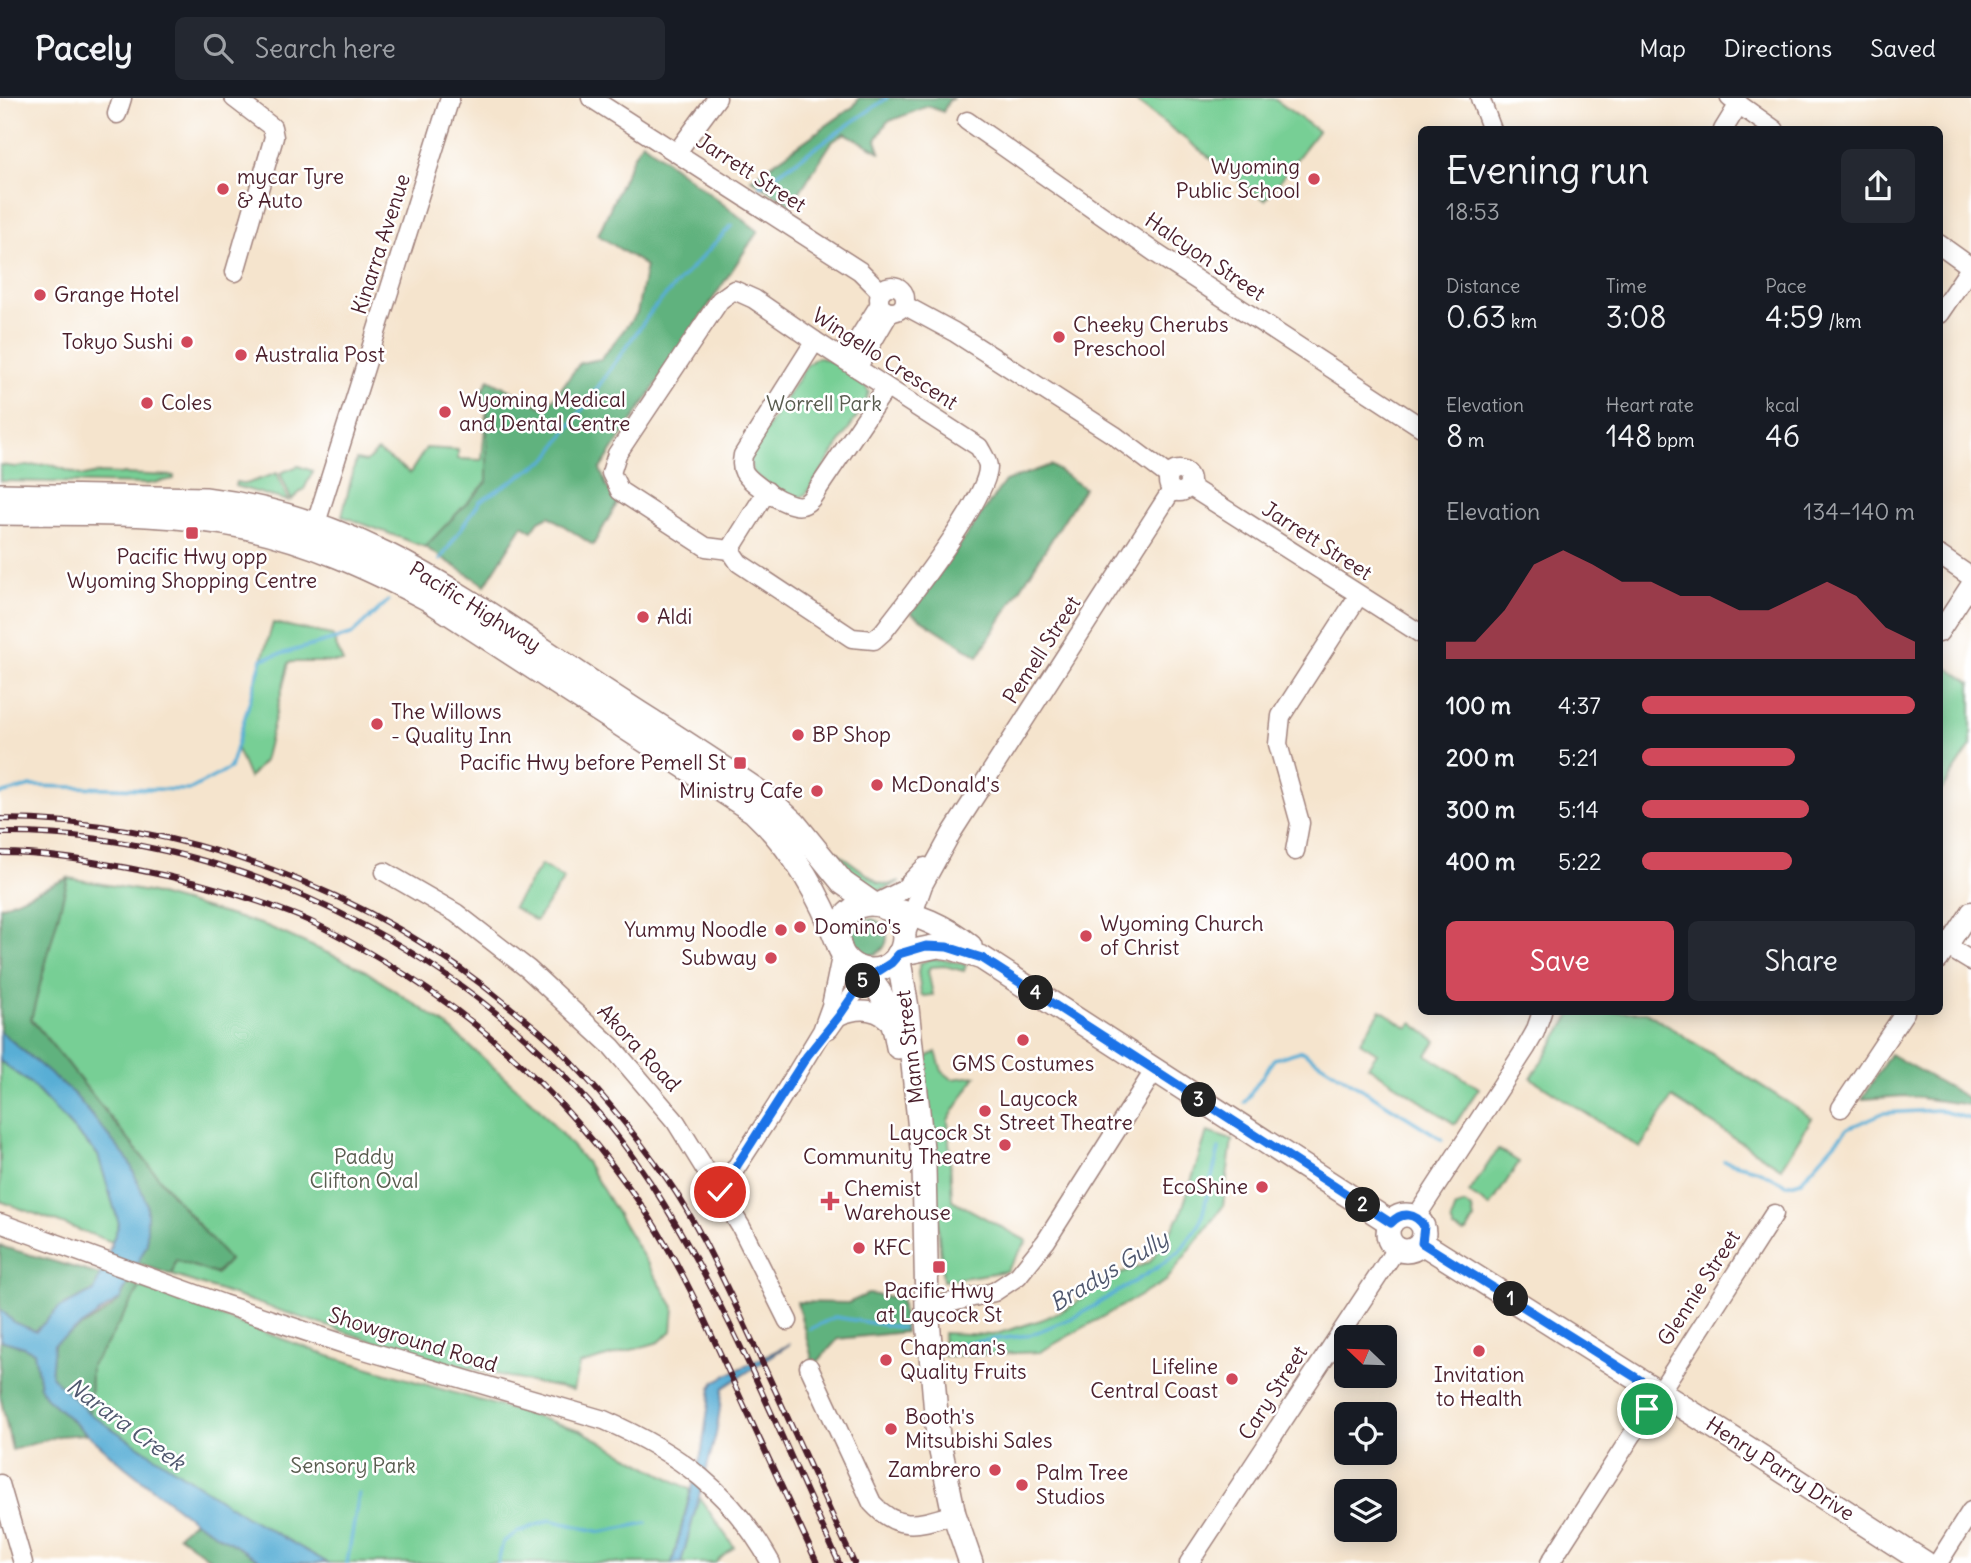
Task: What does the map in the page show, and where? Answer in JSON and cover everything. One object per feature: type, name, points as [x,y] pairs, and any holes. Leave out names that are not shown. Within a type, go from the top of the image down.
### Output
[{"type":"main road","name":"Pacific Highway","points":[[0,495],[205,499],[235,502],[316,523],[368,543],[465,596],[757,790],[795,824],[842,883],[878,905]]},
{"type":"main road","name":"Pacific Highway","points":[[0,513],[164,516],[244,527],[286,537],[333,553],[386,576],[428,598],[753,811],[778,835],[823,905],[874,957]]},
{"type":"main road","points":[[316,523],[317,531],[322,537],[394,571],[428,598]]},
{"type":"main road","points":[[874,957],[902,928],[898,918],[878,905]]},
{"type":"main road","points":[[982,958],[938,946],[874,957],[839,932],[845,918],[857,907],[878,905],[912,914],[961,939],[982,958],[1391,1223]]},
{"type":"main road","name":"Mann Street","points":[[874,957],[883,997],[894,1028],[908,1141],[919,1266],[928,1308]]},
{"type":"main road","name":"Mann Street","points":[[874,957],[907,1008],[924,1167],[928,1308],[938,1437],[954,1514],[971,1563]]},
{"type":"main road","points":[[1400,1216],[1416,1217],[1424,1226],[1422,1243],[1413,1250],[1396,1249],[1389,1240],[1391,1223],[1400,1216]]},
{"type":"main road","name":"Henry Parry Drive","points":[[1422,1243],[1925,1563]]},
{"type":"street","points":[[234,98],[272,127],[274,137],[234,272]]},
{"type":"street","name":"Kinarra Avenue","points":[[316,523],[450,98]]},
{"type":"street","name":"Jarrett Street","points":[[591,98],[860,271],[889,303],[954,332],[1114,435],[1177,484],[1418,632]]},
{"type":"street","points":[[677,152],[717,98]]},
{"type":"street","points":[[1480,98],[1490,126]]},
{"type":"street","points":[[1725,126],[1734,101],[1769,126]]},
{"type":"street","name":"Halcyon Street","points":[[967,121],[1157,254],[1418,425]]},
{"type":"street","points":[[1943,247],[1971,267],[1943,308]]},
{"type":"street","name":"Wingello Crescent","points":[[734,290],[754,299],[815,341],[979,447],[989,465],[985,483],[942,554],[874,640],[852,638],[739,563],[730,550],[706,547],[620,491],[611,473],[618,454],[720,300],[734,290]]},
{"type":"street","points":[[851,364],[889,303]]},
{"type":"street","points":[[815,341],[743,455],[741,463],[744,472],[753,482],[794,506],[803,505],[811,499],[886,388]]},
{"type":"street","name":"Pemell Street","points":[[720,1192],[807,1056],[831,1006],[912,914],[923,885],[951,834],[1177,484]]},
{"type":"street","points":[[730,550],[767,491]]},
{"type":"street","points":[[1943,558],[1971,577]]},
{"type":"street","points":[[1943,627],[1971,584]]},
{"type":"street","points":[[1295,851],[1300,824],[1278,744],[1281,716],[1359,595]]},
{"type":"street","name":"Pemell Street","points":[[878,905],[909,884],[951,834]]},
{"type":"street","name":"Akora Road","points":[[385,872],[456,913],[528,970],[612,1047],[676,1122],[741,1227],[788,1321]]},
{"type":"street","points":[[1971,911],[1944,953],[1971,961]]},
{"type":"street","name":"Pemell Street","points":[[807,1056],[839,1016],[874,957]]},
{"type":"street","points":[[839,1016],[854,1010],[871,1011],[883,1016],[894,1028]]},
{"type":"street","points":[[1416,1217],[1526,1048],[1541,1015]]},
{"type":"street","points":[[1841,1108],[1903,1015]]},
{"type":"street","points":[[928,1308],[994,1292],[1018,1276],[1046,1241],[1154,1071]]},
{"type":"street","name":"Glennie Street","points":[[1550,1563],[1774,1214]]},
{"type":"street","name":"Showground Road","points":[[0,1223],[344,1345],[604,1420],[636,1434],[687,1465],[709,1483],[739,1515],[771,1563]]},
{"type":"street","name":"Cary Street","points":[[1189,1563],[1396,1249]]},
{"type":"street","points":[[809,1367],[872,1503],[880,1512],[890,1519],[908,1525],[954,1514]]},
{"type":"street","points":[[0,1484],[23,1563]]},
{"type":"street","points":[[1938,1563],[1971,1511]]},
{"type":"green space","points":[[859,98],[954,98],[949,100],[943,112],[928,106],[887,122],[876,140],[880,152],[845,133],[832,142],[791,205],[751,179],[854,106]]},
{"type":"green space","points":[[1132,98],[1273,98],[1318,131],[1265,200]]},
{"type":"green space","points":[[642,142],[758,231],[600,469],[607,487],[618,502],[593,545],[549,516],[539,521],[532,531],[523,525],[485,585],[425,547],[487,482],[487,404],[478,398],[489,379],[546,409],[580,363],[601,359],[637,313],[646,266],[598,235]]},
{"type":"green space","name":"Worrell Park","points":[[817,357],[846,370],[869,392],[865,404],[807,493],[798,499],[788,497],[752,473],[749,456],[807,365]]},
{"type":"green space","points":[[487,403],[487,482],[425,547],[342,516],[356,460],[366,462],[378,451],[410,473],[426,448],[458,450],[458,459],[482,460]]},
{"type":"green space","points":[[49,464],[83,476],[98,473],[174,476],[174,479],[147,484],[0,481],[0,465],[15,467]]},
{"type":"green space","points":[[1051,465],[1084,488],[978,656],[911,613],[1005,481]]},
{"type":"green space","points":[[298,466],[313,471],[304,489],[291,500],[280,473]]},
{"type":"green space","points":[[277,473],[288,501],[235,486],[236,482],[246,484]]},
{"type":"green space","points":[[273,623],[332,635],[343,662],[289,662],[264,761],[249,778],[236,747]]},
{"type":"green space","points":[[1943,665],[1971,683],[1971,746],[1943,788]]},
{"type":"green space","points":[[834,850],[879,883],[888,885],[900,881],[875,891],[852,880],[832,852]]},
{"type":"green space","points":[[541,865],[564,879],[536,921],[513,907]]},
{"type":"green space","name":"Paddy Clifton Oval","points":[[68,878],[148,892],[267,926],[361,968],[446,1025],[537,1106],[586,1162],[674,1307],[672,1331],[659,1342],[579,1365],[573,1390],[415,1355],[172,1275],[175,1260],[216,1274],[229,1260],[176,1199],[31,1019]]},
{"type":"green space","points":[[68,878],[31,1019],[176,1199],[229,1260],[216,1274],[176,1260],[172,1275],[137,1263],[147,1244],[147,1204],[27,1054],[0,1031],[0,907]]},
{"type":"green space","points":[[869,919],[881,925],[887,937],[881,949],[869,955],[857,949],[851,937],[857,925]]},
{"type":"green space","points":[[931,959],[966,965],[964,971],[945,966],[930,967],[928,971],[933,995],[924,996],[921,994],[918,972],[920,963]]},
{"type":"green space","points":[[1381,1010],[1408,1028],[1412,1023],[1436,1041],[1427,1055],[1479,1088],[1455,1124],[1368,1066],[1377,1053],[1360,1042]]},
{"type":"green space","points":[[1571,1015],[1651,1015],[1812,1118],[1781,1168],[1672,1098],[1640,1148],[1531,1078]]},
{"type":"green space","points":[[936,1052],[942,1071],[952,1079],[976,1076],[948,1120],[952,1200],[1027,1241],[1006,1271],[943,1281],[923,1059]]},
{"type":"green space","points":[[1890,1054],[1971,1100],[1971,1105],[1905,1096],[1862,1099]]},
{"type":"green space","points":[[0,1061],[31,1084],[98,1155],[119,1224],[112,1242],[0,1201]]},
{"type":"green space","points":[[1207,1132],[1232,1140],[1223,1206],[1166,1281],[1040,1352],[944,1356],[943,1333],[993,1335],[1041,1320],[1072,1306],[1106,1280],[1150,1262],[1180,1216]]},
{"type":"green space","points":[[1498,1149],[1519,1162],[1490,1207],[1469,1193]]},
{"type":"green space","points":[[1465,1204],[1472,1209],[1474,1219],[1467,1232],[1463,1233],[1454,1229],[1451,1221],[1456,1207]]},
{"type":"green space","points":[[0,1246],[100,1275],[94,1291],[59,1308],[36,1331],[15,1323],[0,1309]]},
{"type":"green space","points":[[128,1283],[140,1287],[91,1365],[90,1414],[51,1376],[54,1344],[114,1305]]},
{"type":"green space","name":"Sensory Park","points":[[140,1287],[329,1356],[580,1430],[691,1490],[672,1563],[328,1563],[247,1517],[90,1414],[91,1365]]},
{"type":"green space","points":[[868,1294],[901,1298],[905,1332],[838,1339],[814,1366],[797,1302],[848,1303]]},
{"type":"green space","points":[[0,1340],[34,1352],[40,1386],[45,1397],[87,1434],[59,1436],[12,1450],[0,1395]]},
{"type":"green space","points":[[699,1497],[734,1547],[715,1563],[681,1563]]},
{"type":"green space","points":[[194,1521],[265,1563],[216,1563],[178,1535]]},
{"type":"water","points":[[0,1031],[75,1095],[129,1161],[147,1204],[147,1244],[120,1299],[54,1344],[51,1376],[90,1414],[247,1517],[328,1563],[265,1563],[194,1521],[125,1467],[45,1397],[40,1386],[34,1352],[0,1340],[0,1309],[15,1323],[36,1331],[59,1308],[94,1291],[119,1224],[98,1155],[31,1084],[0,1061]]},
{"type":"water","points":[[790,1344],[723,1388],[716,1434],[681,1563],[672,1563],[702,1451],[711,1388],[715,1381]]},
{"type":"waterway","points":[[760,186],[887,98]]},
{"type":"waterway","points":[[440,560],[480,501],[547,459],[653,309],[732,225]]},
{"type":"waterway","points":[[0,794],[31,786],[189,790],[230,768],[262,659],[351,635],[388,601]]},
{"type":"waterway","name":"Bradys Gully","points":[[1245,1102],[1274,1059],[1301,1051],[1442,1139]]},
{"type":"waterway","name":"Bradys Gully","points":[[1724,1161],[1758,1170],[1787,1185],[1801,1181],[1848,1128],[1883,1113],[1938,1110],[1971,1119]]},
{"type":"waterway","name":"Bradys Gully","points":[[949,1345],[1030,1335],[1079,1315],[1179,1252],[1200,1224],[1219,1149]]},
{"type":"waterway","name":"Bradys Gully","points":[[810,1329],[835,1317],[902,1328]]},
{"type":"waterway","points":[[347,1563],[359,1494]]},
{"type":"waterway","points":[[498,1563],[503,1542],[518,1532],[550,1520],[601,1532],[646,1523]]},
{"type":"railway","points":[[0,819],[69,822],[137,832],[205,848],[272,870],[337,897],[399,929],[457,966],[543,1034],[584,1075],[627,1126],[688,1212],[742,1319],[854,1563]]},
{"type":"railway","points":[[0,833],[95,839],[189,857],[280,887],[368,928],[450,978],[526,1038],[593,1107],[650,1182],[678,1227],[728,1321],[839,1563]]},
{"type":"railway","points":[[0,853],[67,858],[153,873],[232,893],[290,913],[326,929],[383,961],[460,1013],[495,1041],[529,1071],[591,1138],[659,1233],[705,1321],[817,1563]]},
{"type":"place","name":"Wyoming Public School","points":[[1314,179]]},
{"type":"place","name":"mycar Tyre & Auto","points":[[223,189]]},
{"type":"place","name":"Grange Hotel","points":[[40,295]]},
{"type":"place","name":"Cheeky Cherubs Preschool","points":[[1059,337]]},
{"type":"place","name":"Tokyo Sushi","points":[[187,342]]},
{"type":"place","name":"Australia Post","points":[[241,355]]},
{"type":"place","name":"Coles","points":[[147,403]]},
{"type":"place","name":"Wyoming Medical and Dental Centre","points":[[445,412]]},
{"type":"place","name":"Pacific Hwy opp Wyoming Shopping Centre","points":[[192,533]]},
{"type":"place","name":"Aldi","points":[[643,617]]},
{"type":"place","name":"The Willows - Quality Inn","points":[[377,724]]},
{"type":"place","name":"BP Shop","points":[[798,735]]},
{"type":"place","name":"Pacific Hwy before Pemell St","points":[[740,763]]},
{"type":"place","name":"McDonald's","points":[[877,785]]},
{"type":"place","name":"Ministry Cafe","points":[[817,791]]},
{"type":"place","name":"Domino's","points":[[800,927]]},
{"type":"place","name":"Yummy Noodle","points":[[781,930]]},
{"type":"place","name":"Wyoming Church of Christ","points":[[1086,936]]},
{"type":"place","name":"Subway","points":[[771,958]]},
{"type":"place","name":"GMS Costumes","points":[[1023,1040]]},
{"type":"place","name":"Laycock Street Theatre","points":[[985,1111]]},
{"type":"place","name":"Laycock St Community Theatre","points":[[1005,1145]]},
{"type":"place","name":"EcoShine","points":[[1262,1187]]},
{"type":"place","name":"Chemist Warehouse","points":[[830,1201]]},
{"type":"place","name":"KFC","points":[[859,1248]]},
{"type":"place","name":"Pacific Hwy at Laycock St","points":[[939,1267]]},
{"type":"place","name":"Invitation to Health","points":[[1479,1351]]},
{"type":"place","name":"Chapman's Quality Fruits","points":[[886,1360]]},
{"type":"place","name":"Lifeline Central Coast","points":[[1232,1379]]},
{"type":"place","name":"Booth's Mitsubishi Sales","points":[[891,1429]]},
{"type":"place","name":"Zambrero","points":[[995,1470]]},
{"type":"place","name":"Palm Tree Studios","points":[[1022,1485]]},
{"type":"route","points":[[720,1192],[807,1056],[863,981],[891,963],[899,954],[926,946],[952,948],[982,958],[1391,1223],[1405,1214],[1416,1217],[1424,1226],[1422,1243],[1659,1392],[1647,1409]]},
{"type":"water label","name":"Narara Creek","points":[[126,1424]]}]
